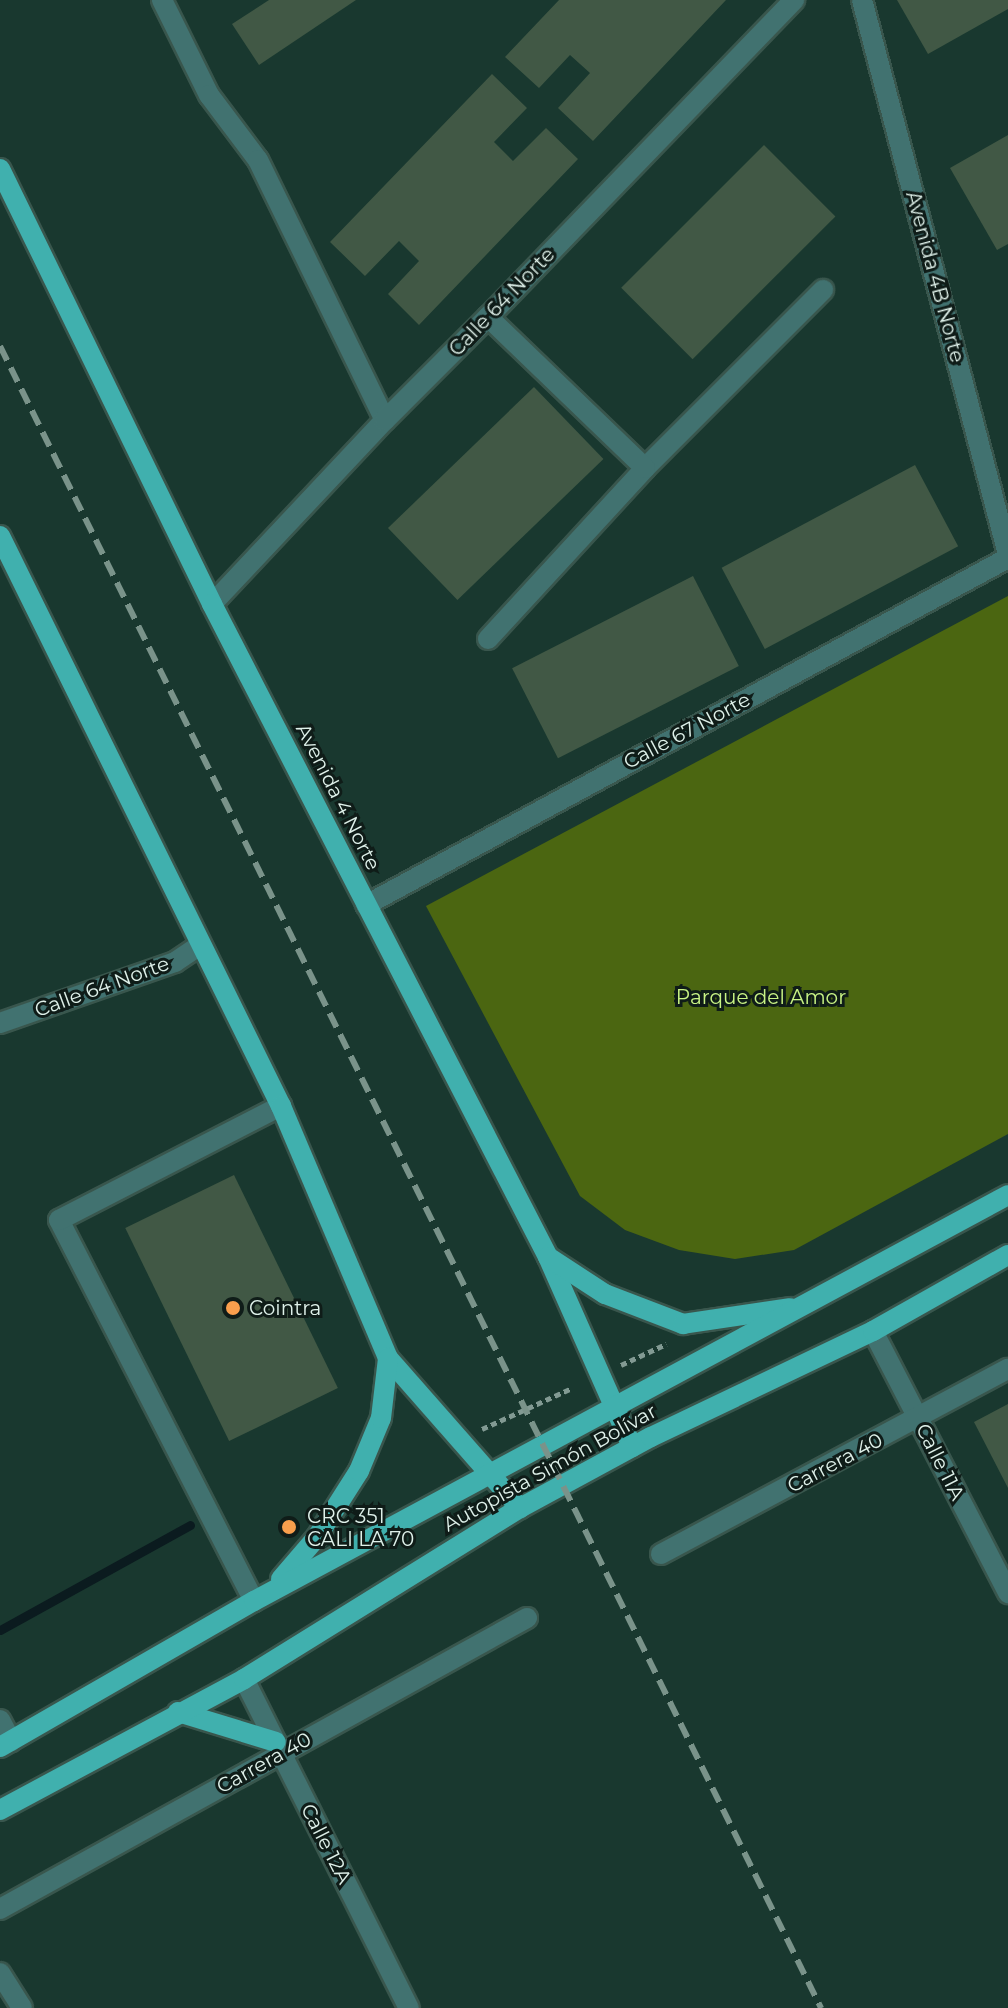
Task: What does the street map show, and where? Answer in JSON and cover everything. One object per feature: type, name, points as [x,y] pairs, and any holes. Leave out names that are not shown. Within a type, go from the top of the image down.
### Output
[{"type":"main road","name":"Avenida 4 Norte","points":[[0,169],[212,604],[548,1257],[632,1447]]},
{"type":"main road","points":[[0,536],[281,1106],[388,1358],[520,1508]]},
{"type":"main road","name":"Autopista Simón Bolívar","points":[[5,1744],[254,1601],[810,1305],[1008,1195]]},
{"type":"main road","name":"Autopista Simón Bolívar","points":[[0,1810],[244,1679],[520,1508],[632,1447],[873,1331],[1008,1255]]},
{"type":"main road","points":[[548,1257],[605,1294],[683,1324],[724,1321],[810,1305]]},
{"type":"main road","points":[[254,1601],[291,1570],[339,1506],[359,1471],[381,1418],[388,1358]]},
{"type":"main road","points":[[178,1712],[278,1748]]},
{"type":"street","points":[[162,0],[209,95],[258,160],[385,420]]},
{"type":"street","name":"Calle 64 Norte","points":[[212,604],[385,420],[794,0]]},
{"type":"street","name":"Avenida 4B Norte","points":[[862,0],[1008,556]]},
{"type":"street","points":[[488,639],[645,468],[823,290]]},
{"type":"street","points":[[488,317],[645,468]]},
{"type":"street","name":"Calle 67 Norte","points":[[366,905],[1008,556]]},
{"type":"street","name":"Calle 64 Norte","points":[[0,1023],[175,962],[200,945]]},
{"type":"street","points":[[254,1601],[59,1220],[281,1106]]},
{"type":"street","name":"Calle 11A","points":[[873,1331],[1008,1593]]},
{"type":"street","name":"Carrera 40","points":[[661,1554],[1008,1369]]},
{"type":"street","name":"Carrera 40","points":[[0,1909],[278,1748],[527,1618]]},
{"type":"street","name":"Calle 12A","points":[[244,1679],[409,2008]]},
{"type":"street","points":[[0,1720],[5,1744]]},
{"type":"street","points":[[0,1973],[22,2008]]},
{"type":"path","points":[[610,1370],[669,1342]]},
{"type":"path","points":[[482,1429],[572,1388]]},
{"type":"green space","name":"Parque del Amor","points":[[1008,596],[1008,1134],[794,1250],[735,1259],[679,1250],[625,1230],[580,1196],[426,906]]},
{"type":"building","points":[[269,0],[356,0],[259,65],[232,24]]},
{"type":"building","points":[[559,0],[726,0],[593,141],[558,108],[590,73],[570,55],[539,88],[505,57]]},
{"type":"building","points":[[897,0],[1008,0],[1008,9],[928,54]]},
{"type":"building","points":[[492,74],[527,108],[494,142],[513,161],[546,128],[578,159],[419,325],[388,294],[419,261],[399,241],[365,276],[330,242]]},
{"type":"building","points":[[1008,135],[1008,244],[997,250],[950,168]]},
{"type":"building","points":[[764,145],[835,216],[693,359],[621,288]]},
{"type":"building","points":[[534,387],[603,459],[457,600],[388,528]]},
{"type":"building","points":[[915,465],[958,546],[765,649],[722,568]]},
{"type":"building","points":[[693,576],[739,666],[558,758],[512,668]]},
{"type":"building","name":"Cointra","points":[[234,1175],[338,1388],[229,1441],[125,1228]]},
{"type":"building","points":[[1008,1404],[1008,1488],[974,1422]]},
{"type":"waterway","points":[[0,1630],[190,1525]]},
{"type":"railway","points":[[0,346],[821,2008]]},
{"type":"place","name":"Cointra","points":[[233,1308]]},
{"type":"place","name":"CRC 351 CALI LA 70","points":[[289,1527]]}]
